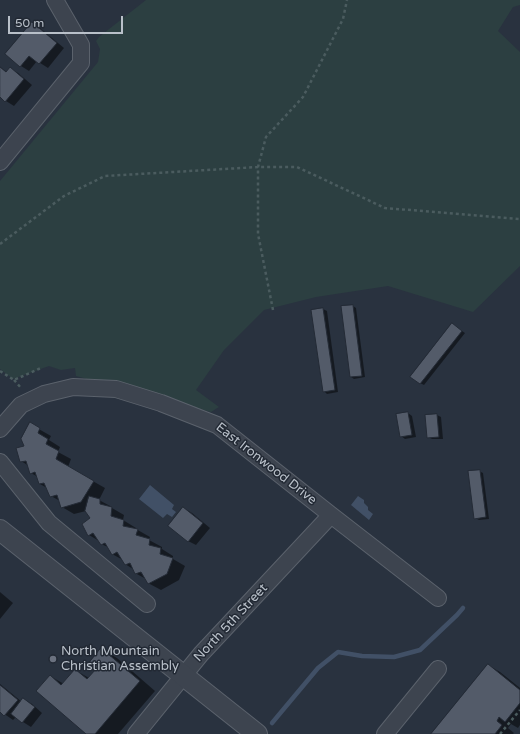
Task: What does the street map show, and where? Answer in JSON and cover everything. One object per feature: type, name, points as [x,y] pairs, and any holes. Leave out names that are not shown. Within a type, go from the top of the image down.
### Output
[{"type":"street","points":[[0,162],[81,63],[81,44],[55,0]]},
{"type":"street","name":"East Ironwood Drive","points":[[0,429],[21,405],[44,394],[73,387],[116,389],[161,403],[217,425],[229,433],[438,598]]},
{"type":"street","points":[[0,462],[49,524],[147,604]]},
{"type":"street","name":"North 5th Street","points":[[136,734],[201,654],[331,515]]},
{"type":"street","points":[[0,530],[257,734]]},
{"type":"street","points":[[385,734],[438,669]]},
{"type":"path","points":[[273,310],[258,234],[258,167],[266,138],[303,97],[342,19],[347,0]]},
{"type":"path","points":[[0,244],[64,196],[105,176],[258,167],[297,167],[385,208],[520,219]]},
{"type":"path","points":[[0,371],[14,380],[41,368]]},
{"type":"path","points":[[500,734],[520,710]]},
{"type":"shaded area","points":[[146,0],[520,0],[520,5],[513,7],[498,31],[520,52],[520,266],[473,312],[388,286],[316,297],[264,310],[224,350],[196,390],[219,407],[211,412],[76,376],[75,368],[61,370],[49,366],[13,379],[0,369],[0,181],[98,62],[100,49],[96,41],[99,37]]},
{"type":"water","points":[[150,485],[174,505],[172,509],[176,512],[172,517],[167,514],[163,518],[139,499]]},
{"type":"water","points":[[358,496],[364,500],[368,510],[373,514],[369,520],[351,505]]},
{"type":"building","points":[[32,22],[57,43],[39,64],[29,56],[20,67],[5,54]]},
{"type":"building","points":[[0,67],[6,72],[10,67],[24,79],[5,102],[0,97]]},
{"type":"building","points":[[353,305],[362,376],[350,377],[341,306]]},
{"type":"building","points":[[323,308],[335,390],[323,392],[311,310]]},
{"type":"building","points":[[452,323],[462,331],[420,384],[410,377]]},
{"type":"building","points":[[408,412],[412,435],[400,437],[396,414]]},
{"type":"building","points":[[437,414],[439,437],[427,438],[425,415]]},
{"type":"building","points":[[30,422],[40,428],[38,433],[48,439],[46,444],[59,451],[56,459],[94,481],[81,502],[61,508],[57,495],[50,497],[44,483],[39,484],[35,472],[30,474],[26,461],[20,462],[16,448],[24,446],[21,439]]},
{"type":"building","points":[[480,470],[486,517],[474,519],[468,471]]},
{"type":"building","points":[[89,496],[100,499],[100,504],[112,507],[111,516],[124,520],[123,526],[138,529],[136,535],[150,539],[149,545],[161,548],[160,554],[173,558],[167,574],[148,584],[141,572],[135,574],[130,563],[125,565],[117,552],[112,555],[105,543],[101,545],[93,533],[88,536],[82,524],[90,518],[85,511]]},
{"type":"building","points":[[183,507],[203,523],[188,542],[168,526]]},
{"type":"building","points":[[101,648],[140,681],[95,734],[86,734],[36,691],[50,675],[61,685],[75,669],[87,679],[96,669],[89,663]]},
{"type":"building","points":[[488,664],[520,690],[520,703],[505,722],[499,717],[497,721],[502,725],[495,734],[431,734]]},
{"type":"building","points":[[0,685],[18,700],[4,716],[0,712]]},
{"type":"building","points":[[23,698],[35,707],[22,723],[11,714]]},
{"type":"waterway","points":[[272,723],[318,668],[338,652],[362,656],[394,657],[420,650],[463,608]]},
{"type":"place","name":"North Mountain Christian Assembly","points":[[53,659]]}]
